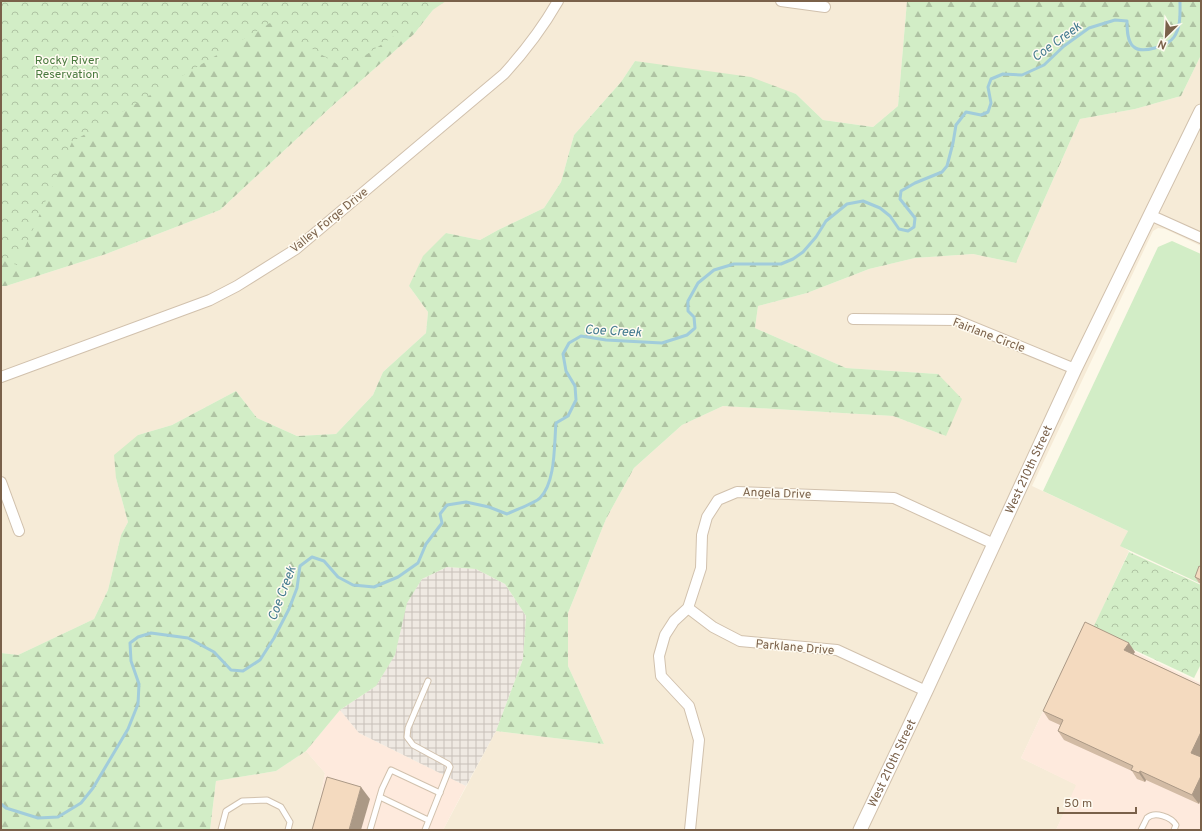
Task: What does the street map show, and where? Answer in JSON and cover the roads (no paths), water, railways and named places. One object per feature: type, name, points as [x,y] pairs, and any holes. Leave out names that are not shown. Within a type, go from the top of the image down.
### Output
[{"type":"street","name":"Valley Forge Drive","points":[[1,377],[210,300],[237,286],[296,249],[504,74],[527,48],[558,1]]},
{"type":"street","points":[[781,1],[825,7]]},
{"type":"street","name":"West 210th Street","points":[[860,830],[926,691],[1074,369],[1201,111]]},
{"type":"street","points":[[1150,215],[1201,238]]},
{"type":"street","name":"Fairlane Circle","points":[[853,319],[956,320],[1074,369]]},
{"type":"street","points":[[1,482],[19,531]]},
{"type":"street","name":"Angela Drive","points":[[690,830],[699,740],[689,706],[661,676],[659,656],[664,635],[674,621],[688,608],[701,568],[702,535],[707,517],[718,500],[737,492],[894,498],[994,544]]},
{"type":"street","name":"Parklane Drive","points":[[688,608],[713,627],[740,641],[838,650],[926,691]]},
{"type":"lane","points":[[425,830],[450,768],[448,764],[413,744],[407,737],[408,728],[428,681]]},
{"type":"lane","points":[[370,830],[380,797],[391,770],[440,793]]},
{"type":"lane","points":[[380,797],[428,820]]},
{"type":"lane","points":[[221,830],[226,811],[242,801],[267,800],[281,807],[290,822],[288,830]]},
{"type":"lane","points":[[1141,830],[1147,818],[1154,814],[1160,815],[1172,821],[1176,825],[1174,830]]},
{"type":"waterway","name":"Coe Creek","points":[[1,804],[6,808],[38,818],[58,817],[81,803],[93,788],[128,729],[138,704],[139,684],[131,661],[130,643],[138,637],[151,633],[188,638],[214,652],[231,670],[243,671],[260,660],[274,638],[289,609],[297,588],[300,566],[312,557],[324,561],[338,577],[353,585],[374,587],[398,577],[418,563],[426,544],[442,523],[440,514],[447,505],[466,502],[489,507],[507,514],[540,498],[545,491],[552,473],[556,423],[568,416],[576,400],[575,386],[566,371],[563,354],[569,343],[581,336],[606,340],[662,343],[687,335],[695,328],[694,317],[688,311],[688,301],[698,283],[714,270],[734,264],[781,264],[793,259],[803,252],[816,237],[826,221],[847,204],[863,201],[880,208],[890,216],[899,229],[908,231],[914,227],[915,218],[900,199],[901,191],[915,183],[942,172],[947,166],[956,125],[966,112],[981,115],[988,112],[991,103],[988,87],[991,79],[1003,74],[1022,75],[1044,65],[1064,46],[1089,28],[1115,20],[1127,21],[1129,39],[1134,47],[1143,50],[1161,46],[1171,40],[1178,29],[1180,20],[1180,1]]},
{"type":"park label","name":"Rocky River Reservation","points":[[67,67]]}]
